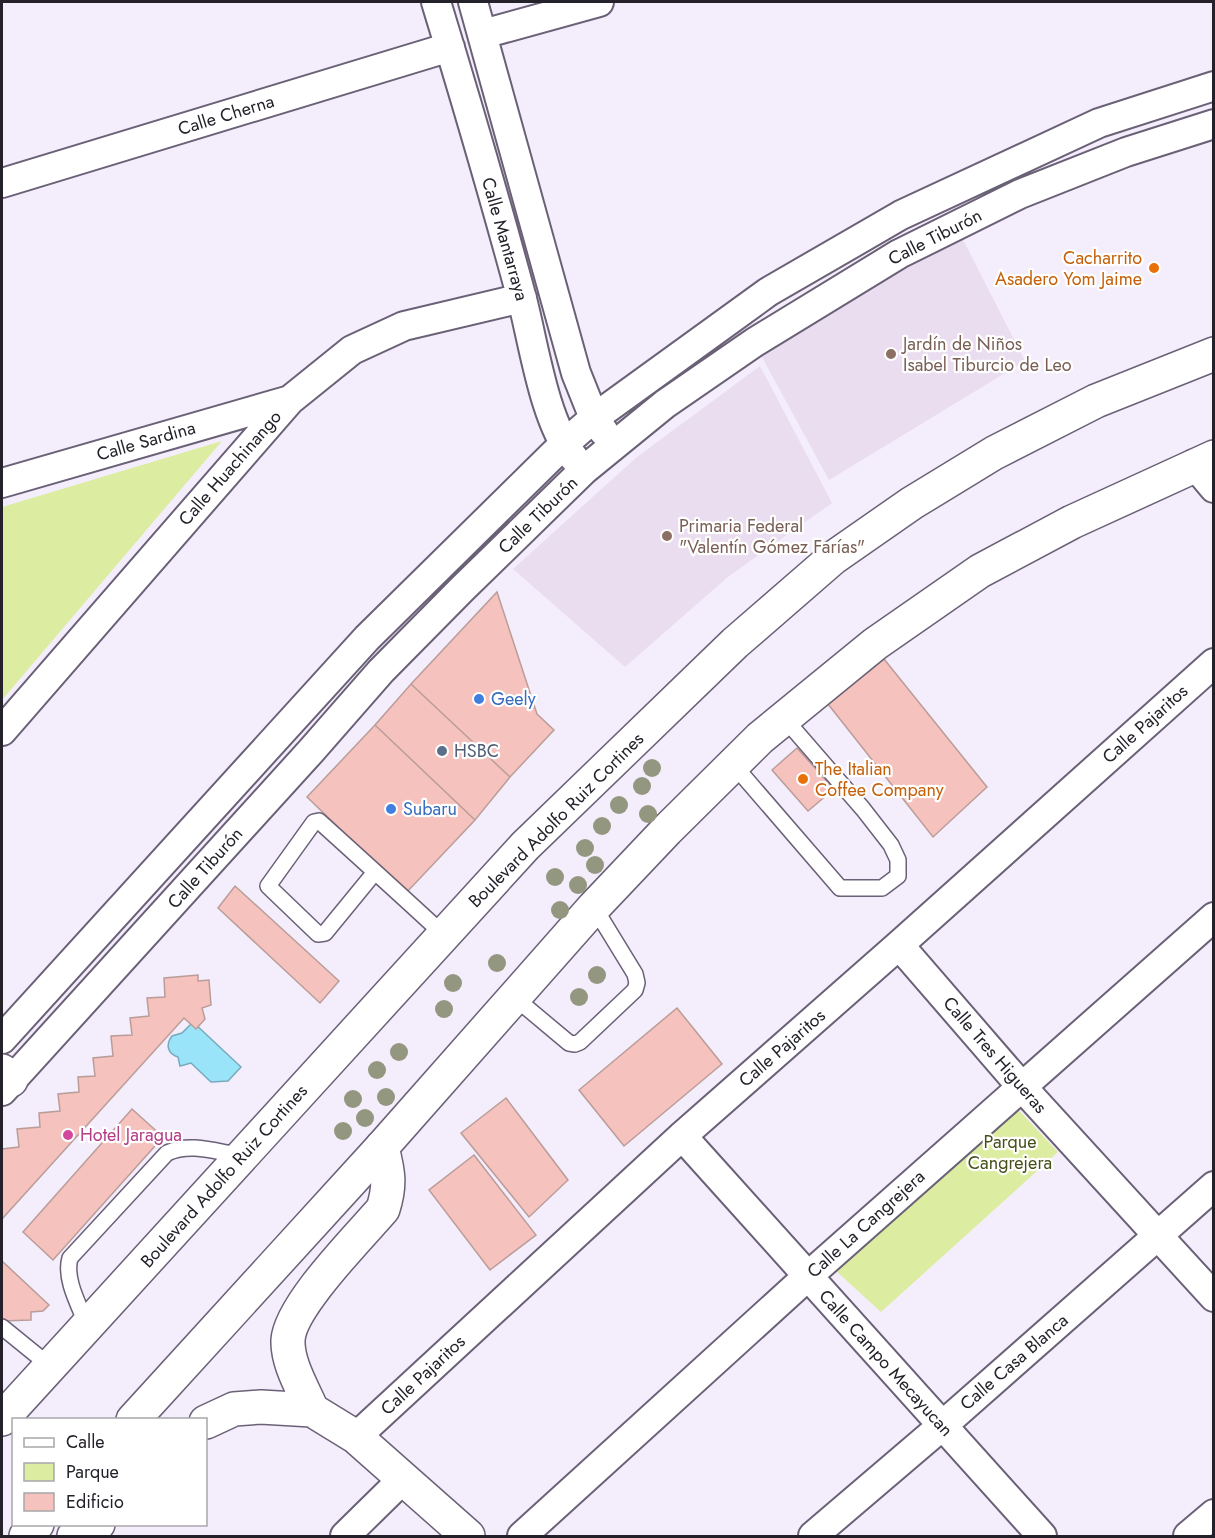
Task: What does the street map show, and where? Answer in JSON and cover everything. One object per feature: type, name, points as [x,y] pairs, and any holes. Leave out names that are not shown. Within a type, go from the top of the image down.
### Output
[{"type":"main road","name":"Boulevard Adolfo Ruiz Cortines","points":[[2,1419],[525,846],[735,643],[833,558],[912,503],[994,453],[1096,401],[1214,354]]},
{"type":"main road","points":[[134,1418],[382,1147],[594,907],[667,830],[760,738],[875,644],[980,571],[1072,522],[1207,470]]},
{"type":"main road","points":[[312,1410],[290,1357],[288,1339],[294,1318],[308,1297],[383,1209],[388,1194],[389,1174],[382,1147]]},
{"type":"main road","points":[[207,1422],[234,1409],[261,1407],[312,1410],[356,1437],[468,1536]]},
{"type":"main road","points":[[74,1536],[94,1526]]},
{"type":"street","name":"Calle Mantarraya","points":[[436,2],[522,298],[547,400],[563,445],[584,470]]},
{"type":"street","name":"Calle Mantarraya","points":[[473,2],[576,373],[594,418],[613,446]]},
{"type":"street","points":[[483,34],[599,2]]},
{"type":"street","name":"Calle Cherna","points":[[2,183],[450,47]]},
{"type":"street","name":"Calle Tiburón","points":[[2,1039],[367,638],[563,445],[594,418],[768,292],[901,215],[1099,123],[1214,86]]},
{"type":"street","name":"Calle Tiburón","points":[[5,1081],[304,760],[381,671],[584,470],[665,404],[755,342],[899,255],[1020,194],[1126,152],[1214,124]]},
{"type":"street","name":"Calle Huachinango","points":[[2,731],[290,400],[352,350],[404,326],[522,298]]},
{"type":"street","name":"Calle Sardina","points":[[2,483],[290,400]]},
{"type":"street","name":"Calle Pajaritos","points":[[356,1437],[682,1136],[1214,663]]},
{"type":"street","name":"Calle La Cangrejera","points":[[522,1536],[808,1276],[1214,917]]},
{"type":"street","name":"Calle Tres Higueras","points":[[899,945],[1021,1086],[1214,1297]]},
{"type":"street","name":"Calle Campo Mecayucan","points":[[682,1136],[1042,1536]]},
{"type":"street","name":"Calle Casa Blanca","points":[[813,1536],[943,1425],[1214,1186]]},
{"type":"street","points":[[345,1536],[404,1479]]},
{"type":"street","points":[[1188,1536],[1214,1514]]},
{"type":"lane","points":[[733,764],[840,888],[882,888],[898,876],[898,860],[891,845],[784,718]]},
{"type":"lane","points":[[375,872],[321,935],[268,886],[314,822],[320,821],[444,935]]},
{"type":"lane","points":[[514,997],[569,1042],[575,1044],[580,1042],[634,990],[637,983],[635,975],[594,907]]},
{"type":"lane","points":[[87,1325],[71,1281],[68,1266],[70,1258],[167,1153],[179,1147],[188,1146],[242,1156]]},
{"type":"lane","points":[[2,1327],[50,1366]]},
{"type":"shaded area","name":"Jardín de Niños Isabel Tiburcio de Leo","points":[[958,230],[1025,361],[829,480],[757,348]]},
{"type":"shaded area","name":"Primaria Federal \"Valentín Gómez Farías\"","points":[[760,366],[832,503],[729,576],[625,667],[513,569],[637,457]]},
{"type":"green space","points":[[222,441],[2,700],[2,507]]},
{"type":"green space","name":"Parque Cangrejera","points":[[1014,1105],[1058,1152],[881,1312],[836,1271]]},
{"type":"water","points":[[193,1022],[241,1067],[228,1081],[211,1082],[191,1063],[180,1066],[178,1057],[170,1051],[168,1046],[172,1036],[182,1033]]},
{"type":"building","name":"Geely","points":[[497,592],[537,714],[554,730],[510,777],[411,684]]},
{"type":"building","points":[[884,659],[987,787],[933,837],[828,704]]},
{"type":"building","name":"HSBC","points":[[411,684],[510,777],[475,820],[375,725]]},
{"type":"building","name":"Subaru","points":[[375,725],[475,820],[406,893],[307,797]]},
{"type":"building","name":"The Italian Coffee Company","points":[[797,748],[834,789],[808,811],[772,770]]},
{"type":"building","points":[[235,886],[339,981],[320,1003],[218,908]]},
{"type":"building","points":[[198,975],[198,981],[209,980],[211,1005],[202,1008],[205,1019],[196,1029],[184,1018],[2,1219],[2,1149],[19,1147],[17,1129],[40,1127],[39,1113],[60,1111],[58,1094],[79,1092],[78,1077],[95,1076],[93,1058],[113,1056],[111,1036],[132,1035],[130,1018],[149,1016],[147,998],[165,997],[164,978]]},
{"type":"building","points":[[677,1008],[722,1064],[624,1146],[579,1090]]},
{"type":"building","points":[[506,1098],[568,1180],[529,1217],[461,1133]]},
{"type":"building","points":[[132,1109],[163,1137],[53,1260],[23,1232]]},
{"type":"building","points":[[474,1155],[536,1235],[490,1270],[429,1190]]},
{"type":"building","points":[[2,1261],[49,1305],[43,1311],[31,1312],[31,1320],[2,1321]]},
{"type":"place","name":"Cacharrito Asadero Yom Jaime","points":[[1154,268]]},
{"type":"place","name":"Jardín de Niños Isabel Tiburcio de Leo","points":[[891,354]]},
{"type":"place","name":"Primaria Federal \"Valentín Gómez Farías\"","points":[[667,536]]},
{"type":"place","name":"Geely","points":[[479,699]]},
{"type":"place","name":"HSBC","points":[[442,751]]},
{"type":"place","name":"The Italian Coffee Company","points":[[803,779]]},
{"type":"place","name":"Subaru","points":[[391,809]]},
{"type":"place","name":"Hotel Jaragua","points":[[68,1135]]}]
